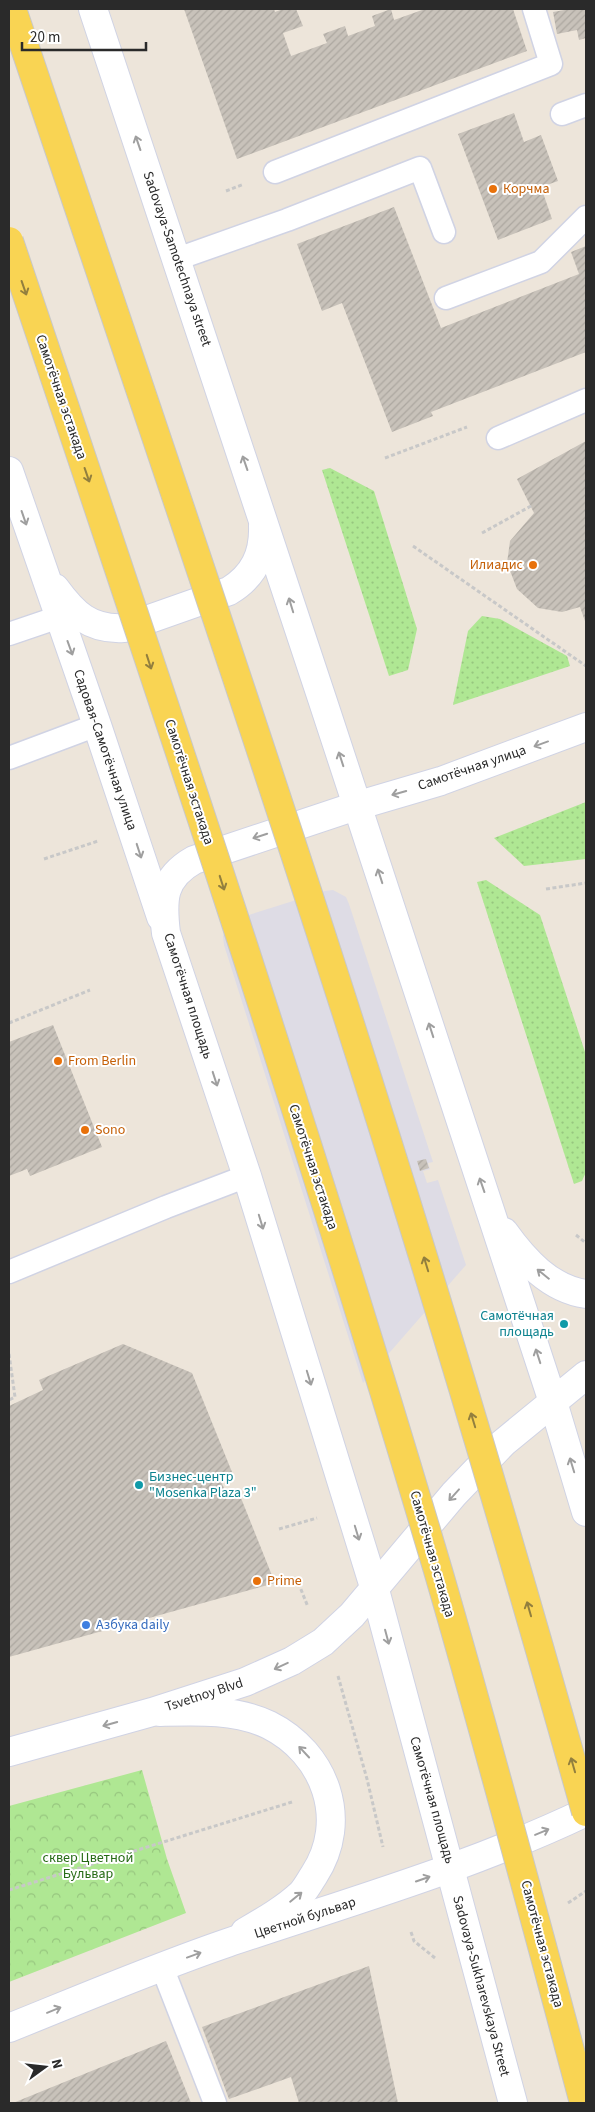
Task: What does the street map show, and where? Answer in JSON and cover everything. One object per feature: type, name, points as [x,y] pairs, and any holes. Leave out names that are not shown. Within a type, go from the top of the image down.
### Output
[{"type":"main road","points":[[12,9],[199,566],[416,1233],[514,1555],[586,1812]]},
{"type":"main road","name":"Sadovaya-Samotechnaya street","points":[[93,9],[261,509]]},
{"type":"main road","name":"Самотёчная эстакада","points":[[9,241],[228,900],[342,1256],[442,1586],[530,1899],[584,2103]]},
{"type":"main road","points":[[9,471],[42,569],[62,597],[80,616],[101,627],[124,628],[229,592],[241,584],[250,574],[261,551],[264,537],[261,509]]},
{"type":"main road","points":[[261,509],[356,806],[553,1402],[586,1512]]},
{"type":"main road","name":"Садовая-Самотёчная улица","points":[[42,569],[97,725],[166,933]]},
{"type":"main road","name":"Самотёчная улица","points":[[356,806],[441,781],[586,727]]},
{"type":"main road","name":"Самотёчная площадь","points":[[356,806],[213,852],[183,866],[169,883],[165,894],[163,907],[166,933],[247,1176],[375,1590],[448,1870],[490,1854],[586,1812]]},
{"type":"main road","points":[[493,1218],[518,1251],[538,1271],[562,1287],[586,1294]]},
{"type":"main road","points":[[375,1590],[454,1494],[503,1443],[586,1375]]},
{"type":"main road","name":"Tsvetnoy Blvd","points":[[9,1752],[152,1712],[245,1682],[292,1660],[323,1642],[375,1590]]},
{"type":"main road","points":[[152,1712],[194,1711],[239,1715],[268,1724],[292,1739],[309,1757],[320,1773],[327,1792],[332,1816],[330,1839],[321,1864],[312,1879],[302,1893],[264,1921],[227,1943]]},
{"type":"main road","name":"Цветной бульвар","points":[[162,1967],[227,1943],[448,1870]]},
{"type":"main road","name":"Sadovaya-Sukharevskaya Street","points":[[448,1870],[513,2103]]},
{"type":"main road","points":[[9,2028],[162,1967]]},
{"type":"lane","points":[[275,172],[551,64],[534,9]]},
{"type":"lane","points":[[562,114],[586,105]]},
{"type":"lane","points":[[176,258],[288,220],[420,168],[444,232]]},
{"type":"lane","points":[[446,298],[541,262],[586,216]]},
{"type":"lane","points":[[498,438],[586,400]]},
{"type":"lane","points":[[9,634],[59,617]]},
{"type":"lane","points":[[9,758],[97,725]]},
{"type":"lane","points":[[9,1272],[166,1207],[247,1176]]},
{"type":"lane","points":[[162,1967],[215,2103]]},
{"type":"path","points":[[226,191],[245,183]]},
{"type":"path","points":[[386,458],[467,427],[498,438]]},
{"type":"path","points":[[482,533],[531,506]]},
{"type":"path","points":[[414,546],[586,666]]},
{"type":"path","points":[[44,859],[98,841]]},
{"type":"path","points":[[546,890],[586,883]]},
{"type":"path","points":[[9,1023],[90,990]]},
{"type":"path","points":[[576,1235],[586,1243]]},
{"type":"path","points":[[9,1354],[15,1397],[9,1400]]},
{"type":"path","points":[[279,1530],[324,1516]]},
{"type":"path","points":[[296,1577],[310,1614]]},
{"type":"path","points":[[337,1674],[368,1779],[383,1847]]},
{"type":"path","points":[[9,1890],[295,1801]]},
{"type":"path","points":[[411,1932],[414,1941],[437,1960]]},
{"type":"shaded area","points":[[333,890],[346,897],[349,904],[433,1162],[428,1163],[430,1169],[423,1171],[427,1183],[438,1180],[466,1265],[363,1383],[224,945],[223,936],[225,929],[236,919]]},
{"type":"green space","points":[[330,468],[374,491],[417,629],[408,670],[389,676],[322,470]]},
{"type":"green space","points":[[482,616],[500,619],[567,656],[570,666],[453,705],[468,631]]},
{"type":"green space","points":[[586,802],[586,859],[524,866],[494,838]]},
{"type":"green space","points":[[486,880],[540,915],[586,1055],[586,1172],[582,1181],[574,1184],[477,882]]},
{"type":"green space","name":"сквер Цветной Бульвар","points":[[142,1770],[167,1859],[186,1913],[9,1982],[9,1806]]},
{"type":"building","points":[[184,9],[274,9],[275,12],[283,9],[296,9],[303,26],[283,33],[291,56],[327,43],[323,34],[345,26],[348,36],[375,26],[372,16],[391,9],[394,20],[425,9],[513,9],[527,51],[237,159]]},
{"type":"building","points":[[586,9],[586,38],[579,40],[577,30],[557,34],[553,12]]},
{"type":"building","points":[[514,113],[524,142],[541,135],[558,181],[541,187],[552,219],[498,240],[458,134]]},
{"type":"building","points":[[394,207],[441,328],[579,274],[571,252],[586,246],[586,352],[431,412],[433,416],[392,432],[342,303],[322,311],[297,244]]},
{"type":"building","points":[[586,441],[586,624],[580,607],[562,612],[538,608],[517,589],[507,563],[510,541],[534,513],[517,479]]},
{"type":"building","points":[[53,1025],[102,1147],[30,1176],[27,1169],[9,1176],[9,1042]]},
{"type":"building","points":[[426,1159],[429,1168],[420,1171],[417,1161]]},
{"type":"building","name":"Бизнес-центр \"Mosenka Plaza 3\"","points":[[123,1344],[192,1373],[232,1472],[219,1477],[228,1497],[239,1493],[275,1583],[9,1657],[9,1406],[43,1390],[39,1380]]},
{"type":"building","points":[[369,1966],[398,2103],[299,2103],[291,2077],[229,2099],[202,2027]]},
{"type":"building","points":[[166,2041],[191,2103],[13,2103],[94,2070]]},
{"type":"place","name":"Корчма","points":[[493,189]]},
{"type":"place","name":"Илиадис","points":[[533,565]]},
{"type":"place","name":"From Berlin","points":[[58,1061]]},
{"type":"place","name":"Sono","points":[[85,1130]]},
{"type":"place","name":"Самотёчная площадь","points":[[564,1324]]},
{"type":"place","name":"Бизнес-центр \"Mosenka Plaza 3\"","points":[[139,1485]]},
{"type":"place","name":"Prime","points":[[257,1581]]},
{"type":"place","name":"Азбука daily","points":[[86,1625]]}]
